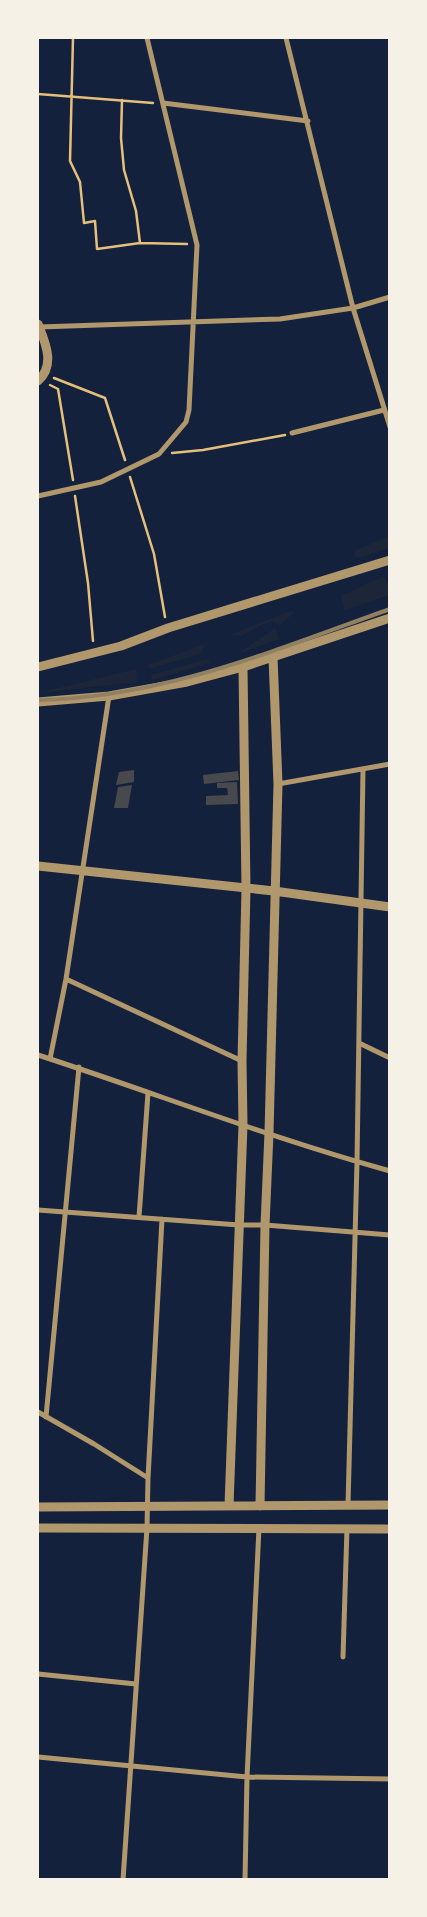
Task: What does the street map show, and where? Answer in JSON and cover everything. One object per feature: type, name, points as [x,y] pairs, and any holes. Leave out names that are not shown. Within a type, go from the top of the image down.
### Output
[{"type":"street","points":[[38,496],[101,482],[128,470],[159,454],[186,422],[191,396],[197,245],[147,38]]},
{"type":"street","points":[[286,38],[353,308],[390,427]]},
{"type":"street","points":[[163,103],[308,121]]},
{"type":"street","points":[[40,378],[48,360],[48,352],[38,325],[194,323],[280,319],[353,308],[390,296]]},
{"type":"street","points":[[292,433],[384,410]]},
{"type":"street","points":[[38,666],[121,646],[168,628],[390,560]]},
{"type":"street","points":[[38,702],[109,696],[187,682],[243,667],[390,618]]},
{"type":"street","points":[[260,1506],[278,784],[274,656]]},
{"type":"street","points":[[229,1506],[243,1125],[242,1061],[246,889],[243,667]]},
{"type":"street","points":[[50,1059],[66,979],[109,696]]},
{"type":"street","points":[[278,784],[390,764]]},
{"type":"street","points":[[348,1505],[359,1043],[363,769]]},
{"type":"street","points":[[38,866],[274,891],[390,907]]},
{"type":"street","points":[[66,979],[242,1061]]},
{"type":"street","points":[[359,1043],[390,1058]]},
{"type":"street","points":[[38,1055],[79,1067],[148,1093],[270,1134],[390,1171]]},
{"type":"street","points":[[46,1417],[79,1067]]},
{"type":"street","points":[[139,1218],[148,1093]]},
{"type":"street","points":[[38,1210],[390,1235]]},
{"type":"street","points":[[123,1880],[147,1528],[162,1219]]},
{"type":"street","points":[[38,1412],[148,1478]]},
{"type":"street","points":[[38,1507],[390,1505]]},
{"type":"street","points":[[38,1528],[390,1529]]},
{"type":"street","points":[[245,1880],[247,1777],[259,1528]]},
{"type":"street","points":[[343,1657],[347,1528]]},
{"type":"street","points":[[38,1674],[136,1684]]},
{"type":"street","points":[[38,1756],[247,1777],[390,1779]]},
{"type":"path","points":[[73,38],[70,161],[80,182],[84,223],[95,221],[96,249],[140,242],[197,245]]},
{"type":"path","points":[[38,94],[163,103]]},
{"type":"path","points":[[122,100],[121,138],[124,170],[136,211],[140,242]]},
{"type":"path","points":[[40,378],[105,398],[154,554],[168,628]]},
{"type":"path","points":[[40,378],[58,389],[88,583],[94,654]]},
{"type":"path","points":[[159,454],[203,450],[292,433]]},
{"type":"shaded area","points":[[389,536],[389,548],[359,558],[355,556],[355,551]]},
{"type":"shaded area","points":[[384,576],[389,586],[389,595],[345,610],[341,596]]},
{"type":"shaded area","points":[[290,611],[294,613],[279,625],[272,621],[241,636],[230,635]]},
{"type":"shaded area","points":[[275,628],[279,639],[238,654]]},
{"type":"shaded area","points":[[205,644],[200,654],[149,669],[148,665]]},
{"type":"shaded area","points":[[207,659],[210,663],[152,680],[151,675]]},
{"type":"shaded area","points":[[136,669],[137,682],[38,693]]},
{"type":"building","points":[[134,770],[134,782],[116,785],[119,772]]},
{"type":"building","points":[[238,771],[239,780],[204,784],[203,775]]},
{"type":"building","points":[[237,782],[238,804],[206,805],[206,796],[228,795],[227,788],[217,788],[217,783]]},
{"type":"building","points":[[132,785],[128,808],[114,808],[118,787]]},
{"type":"railway","points":[[38,700],[84,697],[129,691],[173,681],[261,655],[390,609]]}]
